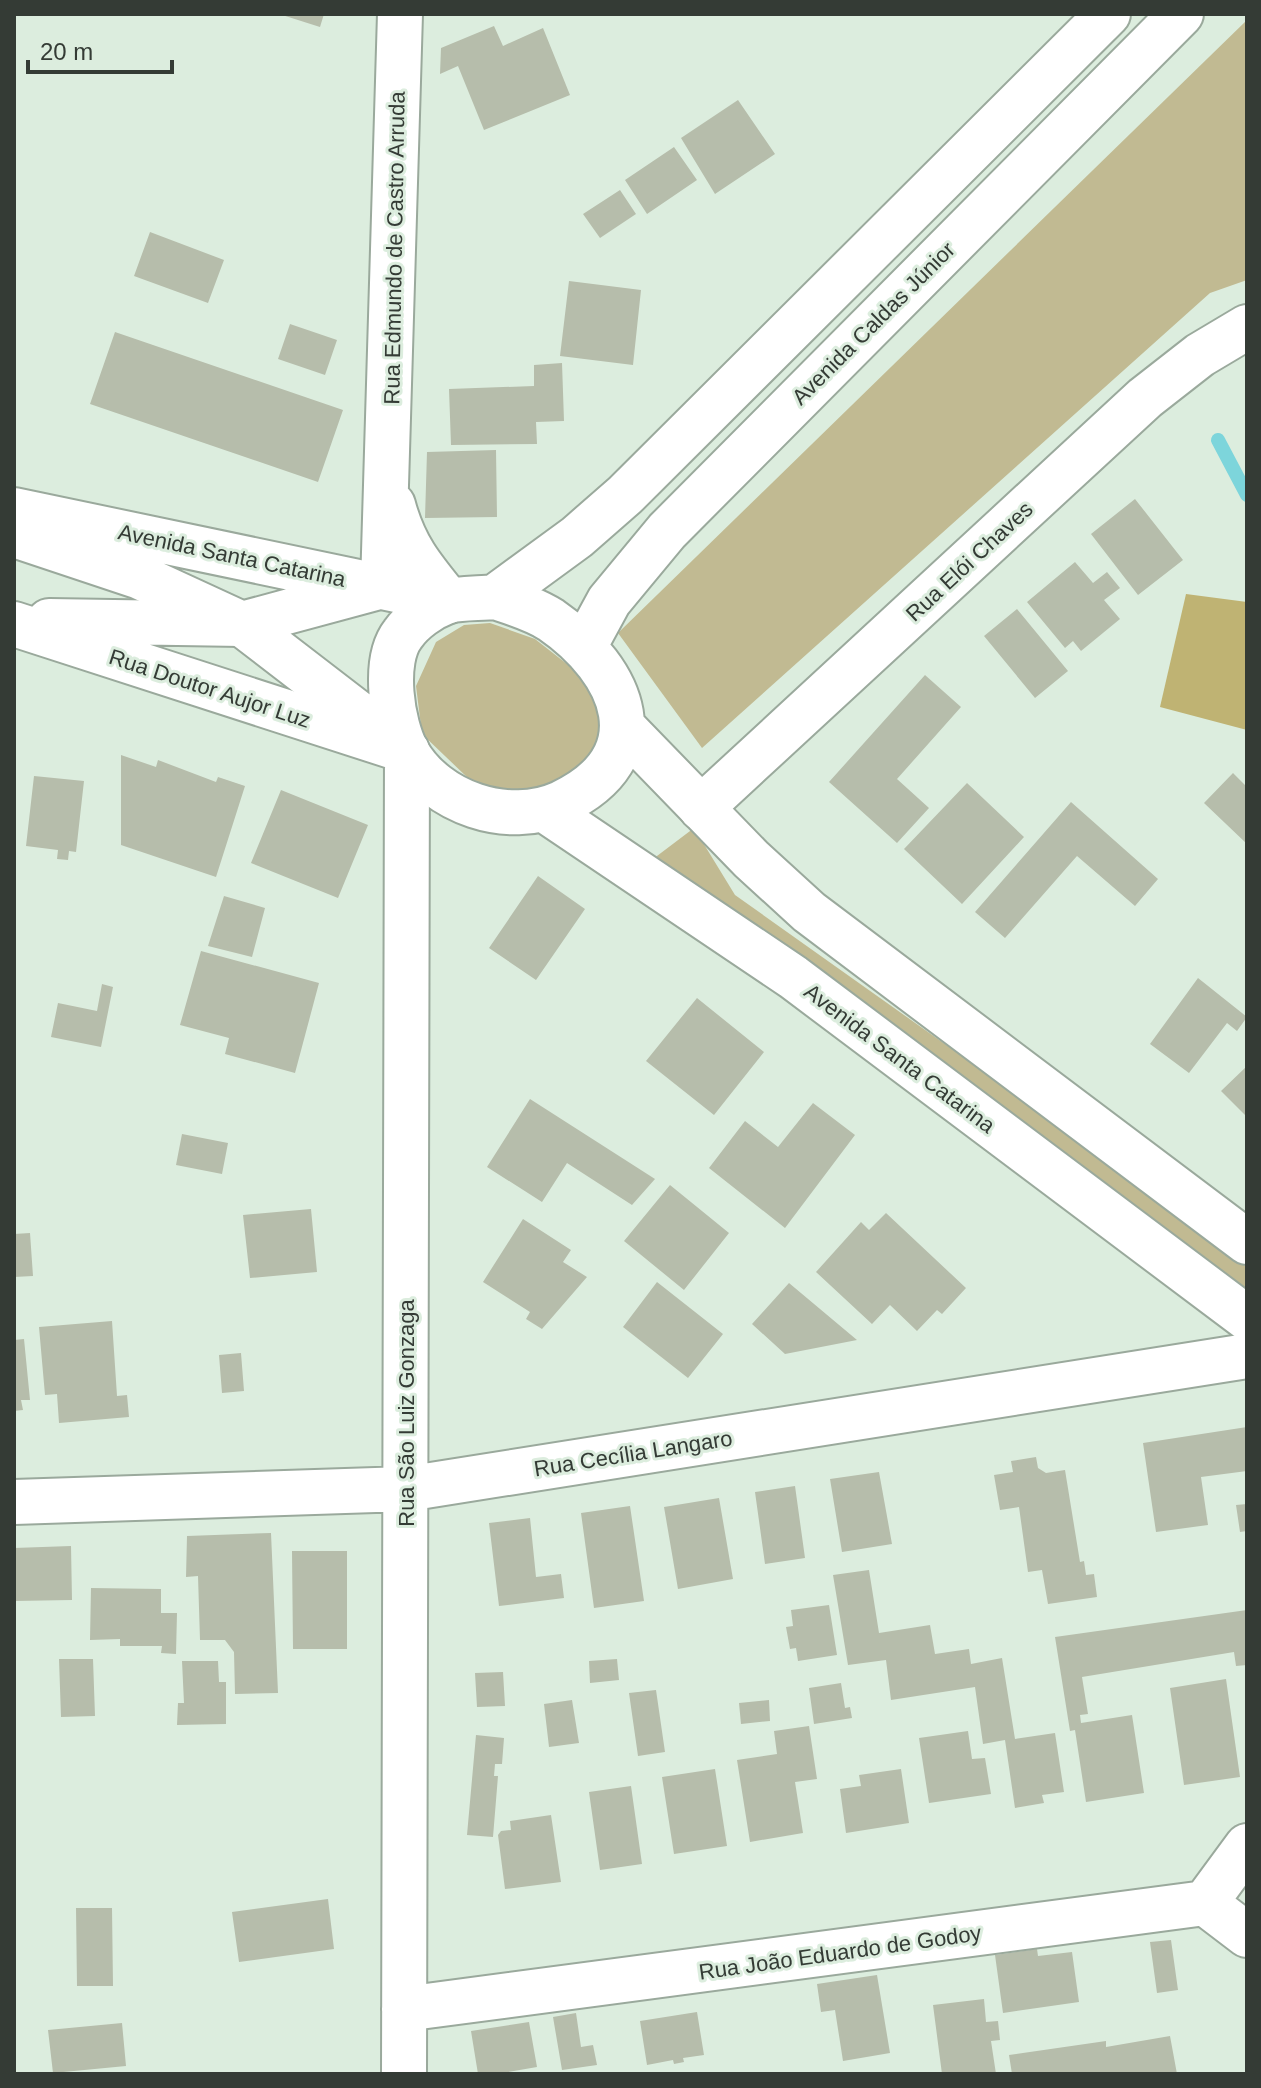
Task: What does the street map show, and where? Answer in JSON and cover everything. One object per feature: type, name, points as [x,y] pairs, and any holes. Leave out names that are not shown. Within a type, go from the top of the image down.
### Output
[{"type":"street","name":"Rua Edmundo de Castro Arruda","points":[[400,14],[380,687],[386,713],[407,751]]},
{"type":"street","points":[[495,597],[577,537],[625,495],[1108,14]]},
{"type":"street","name":"Avenida Caldas Júnior","points":[[584,647],[609,601],[667,531],[1181,14]]},
{"type":"street","name":"Rua Elói Chaves","points":[[701,808],[1145,398],[1200,355],[1247,327]]},
{"type":"street","name":"Rua Edmundo de Castro Arruda","points":[[388,483],[400,532],[413,558],[449,601]]},
{"type":"street","name":"Avenida Santa Catarina","points":[[14,510],[449,601]]},
{"type":"street","name":"Avenida Santa Catarina","points":[[14,535],[140,577],[242,624],[407,751]]},
{"type":"street","name":"Rua Doutor Aujor Luz","points":[[14,622],[242,624],[383,586]]},
{"type":"street","points":[[495,597],[549,619],[584,647],[601,668],[618,698],[622,726],[619,750],[604,776],[580,794],[545,810],[508,814],[476,807],[445,791],[427,777],[407,751],[395,717],[391,689],[392,662],[401,636],[424,613],[449,601],[495,597]]},
{"type":"street","name":"Rua Doutor Aujor Luz","points":[[14,622],[407,751]]},
{"type":"street","points":[[622,726],[701,808],[809,912],[1247,1242]]},
{"type":"street","name":"Rua São Luiz Gonzaga","points":[[404,2074],[407,751]]},
{"type":"street","name":"Avenida Santa Catarina","points":[[545,810],[793,977],[1247,1318]]},
{"type":"street","name":"Rua Cecília Langaro","points":[[14,1502],[406,1489],[1247,1356]]},
{"type":"street","points":[[1247,1846],[1205,1903],[1247,1935]]},
{"type":"street","name":"Rua João Eduardo de Godoy","points":[[404,2009],[1205,1903]]},
{"type":"shaded area","points":[[1247,20],[1247,280],[1210,293],[702,748],[618,633]]},
{"type":"shaded area","points":[[1186,594],[1247,602],[1247,730],[1160,707]]},
{"type":"shaded area","points":[[490,623],[535,639],[581,675],[607,722],[603,759],[532,804],[469,779],[422,734],[416,686],[436,642],[464,625]]},
{"type":"shaded area","points":[[694,828],[735,895],[1004,1086],[1247,1267],[1247,1293],[653,859]]},
{"type":"building","points":[[279,14],[324,14],[320,27]]},
{"type":"building","points":[[494,26],[503,46],[543,28],[570,95],[484,130],[458,66],[440,74],[441,48]]},
{"type":"building","points":[[738,100],[775,154],[715,194],[681,138]]},
{"type":"building","points":[[674,147],[697,180],[647,214],[625,180]]},
{"type":"building","points":[[620,190],[636,214],[600,238],[583,214]]},
{"type":"building","points":[[150,232],[224,260],[208,303],[134,276]]},
{"type":"building","points":[[569,281],[641,290],[633,365],[560,356]]},
{"type":"building","points":[[290,324],[337,340],[325,375],[278,359]]},
{"type":"building","points":[[115,332],[343,410],[318,482],[90,404]]},
{"type":"building","points":[[562,363],[564,421],[536,422],[537,444],[451,445],[449,389],[534,386],[534,365]]},
{"type":"building","points":[[496,450],[497,517],[425,518],[427,452]]},
{"type":"building","points":[[1135,499],[1183,560],[1138,595],[1091,534]]},
{"type":"building","points":[[1075,562],[1093,583],[1107,572],[1120,588],[1104,600],[1120,619],[1081,651],[1073,641],[1065,648],[1027,602]]},
{"type":"building","points":[[1017,609],[1068,671],[1035,698],[984,636]]},
{"type":"building","points":[[925,675],[961,707],[897,779],[929,808],[897,843],[829,782]]},
{"type":"building","points":[[121,755],[156,767],[158,760],[216,782],[218,777],[245,786],[216,877],[121,845]]},
{"type":"building","points":[[1233,773],[1247,787],[1247,844],[1204,803]]},
{"type":"building","points":[[34,776],[84,781],[76,852],[69,851],[68,860],[57,859],[58,850],[26,846]]},
{"type":"building","points":[[967,783],[1024,837],[962,904],[904,849]]},
{"type":"building","points":[[281,790],[368,825],[338,898],[251,863]]},
{"type":"building","points":[[1071,802],[1158,879],[1135,906],[1077,856],[1005,938],[975,912]]},
{"type":"building","points":[[538,876],[585,909],[536,980],[489,948]]},
{"type":"building","points":[[224,896],[265,908],[252,957],[208,946]]},
{"type":"building","points":[[201,951],[319,983],[295,1073],[225,1054],[229,1038],[180,1025]]},
{"type":"building","points":[[1198,978],[1247,1017],[1237,1031],[1227,1023],[1189,1073],[1150,1044]]},
{"type":"building","points":[[102,984],[113,987],[101,1047],[51,1037],[58,1003],[97,1011]]},
{"type":"building","points":[[697,998],[764,1052],[714,1115],[646,1061]]},
{"type":"building","points":[[1247,1066],[1247,1117],[1221,1091]]},
{"type":"building","points":[[530,1099],[655,1179],[632,1205],[567,1163],[542,1202],[487,1167]]},
{"type":"building","points":[[813,1103],[855,1135],[785,1228],[709,1168],[745,1121],[778,1147]]},
{"type":"building","points":[[182,1134],[228,1143],[222,1174],[176,1165]]},
{"type":"building","points":[[670,1185],[729,1233],[684,1290],[624,1241]]},
{"type":"building","points":[[311,1209],[317,1272],[250,1278],[243,1215]]},
{"type":"building","points":[[886,1213],[966,1288],[942,1314],[937,1310],[917,1331],[890,1305],[872,1324],[816,1272],[861,1222],[869,1230]]},
{"type":"building","points":[[523,1219],[571,1250],[563,1262],[587,1277],[542,1329],[526,1319],[530,1312],[483,1282]]},
{"type":"building","points":[[30,1233],[33,1276],[14,1277],[14,1234]]},
{"type":"building","points":[[657,1282],[723,1334],[688,1378],[623,1327]]},
{"type":"building","points":[[789,1283],[857,1340],[785,1354],[752,1324]]},
{"type":"building","points":[[112,1321],[117,1396],[127,1395],[129,1417],[59,1423],[57,1394],[45,1395],[39,1327]]},
{"type":"building","points":[[24,1339],[30,1400],[21,1400],[23,1410],[14,1411],[14,1340]]},
{"type":"building","points":[[241,1353],[244,1391],[222,1393],[219,1355]]},
{"type":"building","points":[[1247,1427],[1247,1471],[1201,1477],[1208,1525],[1156,1532],[1143,1443]]},
{"type":"building","points":[[1036,1457],[1038,1468],[1046,1473],[1065,1470],[1080,1562],[1084,1561],[1086,1575],[1094,1574],[1097,1597],[1048,1604],[1042,1570],[1028,1572],[1019,1507],[1000,1510],[994,1475],[1013,1472],[1011,1461]]},
{"type":"building","points":[[879,1472],[892,1544],[842,1552],[830,1479]]},
{"type":"building","points":[[795,1486],[805,1558],[765,1564],[755,1492]]},
{"type":"building","points":[[719,1498],[733,1579],[678,1589],[664,1507]]},
{"type":"building","points":[[1247,1504],[1247,1531],[1240,1532],[1236,1505]]},
{"type":"building","points":[[630,1506],[644,1601],[594,1608],[581,1513]]},
{"type":"building","points":[[530,1518],[536,1577],[561,1574],[564,1598],[499,1606],[489,1523]]},
{"type":"building","points":[[271,1533],[278,1693],[235,1694],[234,1652],[225,1640],[200,1640],[198,1576],[186,1577],[187,1536]]},
{"type":"building","points":[[71,1546],[72,1600],[14,1601],[14,1548]]},
{"type":"building","points":[[292,1551],[347,1551],[347,1649],[293,1649]]},
{"type":"building","points":[[869,1570],[879,1633],[930,1625],[935,1654],[969,1649],[971,1664],[1002,1658],[1015,1739],[1055,1733],[1064,1792],[1042,1795],[1044,1803],[1015,1808],[1005,1740],[983,1744],[975,1687],[891,1700],[886,1660],[848,1665],[833,1575]]},
{"type":"building","points":[[91,1588],[161,1589],[161,1613],[177,1613],[176,1654],[161,1653],[162,1646],[120,1646],[120,1639],[90,1640]]},
{"type":"building","points":[[829,1605],[837,1655],[798,1661],[796,1648],[790,1649],[786,1627],[793,1626],[791,1610]]},
{"type":"building","points":[[1247,1610],[1247,1665],[1236,1666],[1234,1652],[1082,1677],[1088,1714],[1080,1715],[1081,1723],[1132,1715],[1144,1793],[1086,1802],[1075,1730],[1070,1731],[1055,1637]]},
{"type":"building","points":[[59,1659],[93,1659],[95,1716],[61,1717]]},
{"type":"building","points":[[617,1659],[619,1680],[590,1683],[589,1661]]},
{"type":"building","points":[[182,1661],[218,1661],[219,1682],[226,1682],[226,1724],[177,1725],[178,1703],[184,1703]]},
{"type":"building","points":[[503,1672],[505,1706],[477,1707],[475,1673]]},
{"type":"building","points":[[1226,1679],[1240,1777],[1184,1785],[1170,1688]]},
{"type":"building","points":[[841,1683],[845,1708],[850,1707],[852,1718],[814,1724],[809,1688]]},
{"type":"building","points":[[656,1690],[665,1752],[638,1756],[629,1693]]},
{"type":"building","points":[[572,1700],[579,1743],[549,1747],[544,1704]]},
{"type":"building","points":[[769,1700],[770,1721],[741,1724],[739,1703]]},
{"type":"building","points":[[809,1726],[817,1779],[795,1782],[803,1833],[750,1842],[737,1760],[777,1754],[774,1731]]},
{"type":"building","points":[[968,1731],[972,1759],[985,1758],[991,1794],[929,1803],[919,1738]]},
{"type":"building","points":[[476,1735],[504,1738],[502,1764],[495,1764],[494,1776],[498,1776],[493,1837],[467,1835]]},
{"type":"building","points":[[715,1769],[727,1846],[674,1854],[662,1777]]},
{"type":"building","points":[[901,1769],[909,1823],[846,1833],[840,1789],[861,1786],[859,1775]]},
{"type":"building","points":[[631,1786],[642,1864],[600,1870],[589,1792]]},
{"type":"building","points":[[551,1815],[561,1882],[505,1889],[498,1835],[501,1831],[511,1830],[510,1821]]},
{"type":"building","points":[[328,1899],[334,1949],[239,1962],[232,1912]]},
{"type":"building","points":[[76,1908],[112,1908],[113,1986],[77,1986]]},
{"type":"building","points":[[1171,1940],[1178,1990],[1157,1993],[1150,1942]]},
{"type":"building","points":[[1037,1949],[1038,1956],[1072,1952],[1079,2002],[1003,2013],[995,1955]]},
{"type":"building","points":[[877,1975],[890,2053],[843,2061],[835,2010],[821,2012],[817,1984]]},
{"type":"building","points":[[984,1999],[986,2022],[998,2021],[1000,2040],[991,2041],[996,2074],[942,2074],[933,2005]]},
{"type":"building","points":[[697,2012],[704,2055],[683,2058],[684,2062],[674,2064],[673,2060],[647,2065],[640,2021]]},
{"type":"building","points":[[576,2013],[581,2047],[593,2045],[597,2065],[562,2070],[553,2017]]},
{"type":"building","points":[[529,2022],[537,2067],[478,2074],[471,2031]]},
{"type":"building","points":[[122,2023],[126,2066],[53,2073],[48,2030]]},
{"type":"building","points":[[1170,2036],[1177,2074],[1012,2074],[1009,2055],[1106,2041],[1106,2047]]},
{"type":"waterway","points":[[1218,440],[1247,495]]}]
